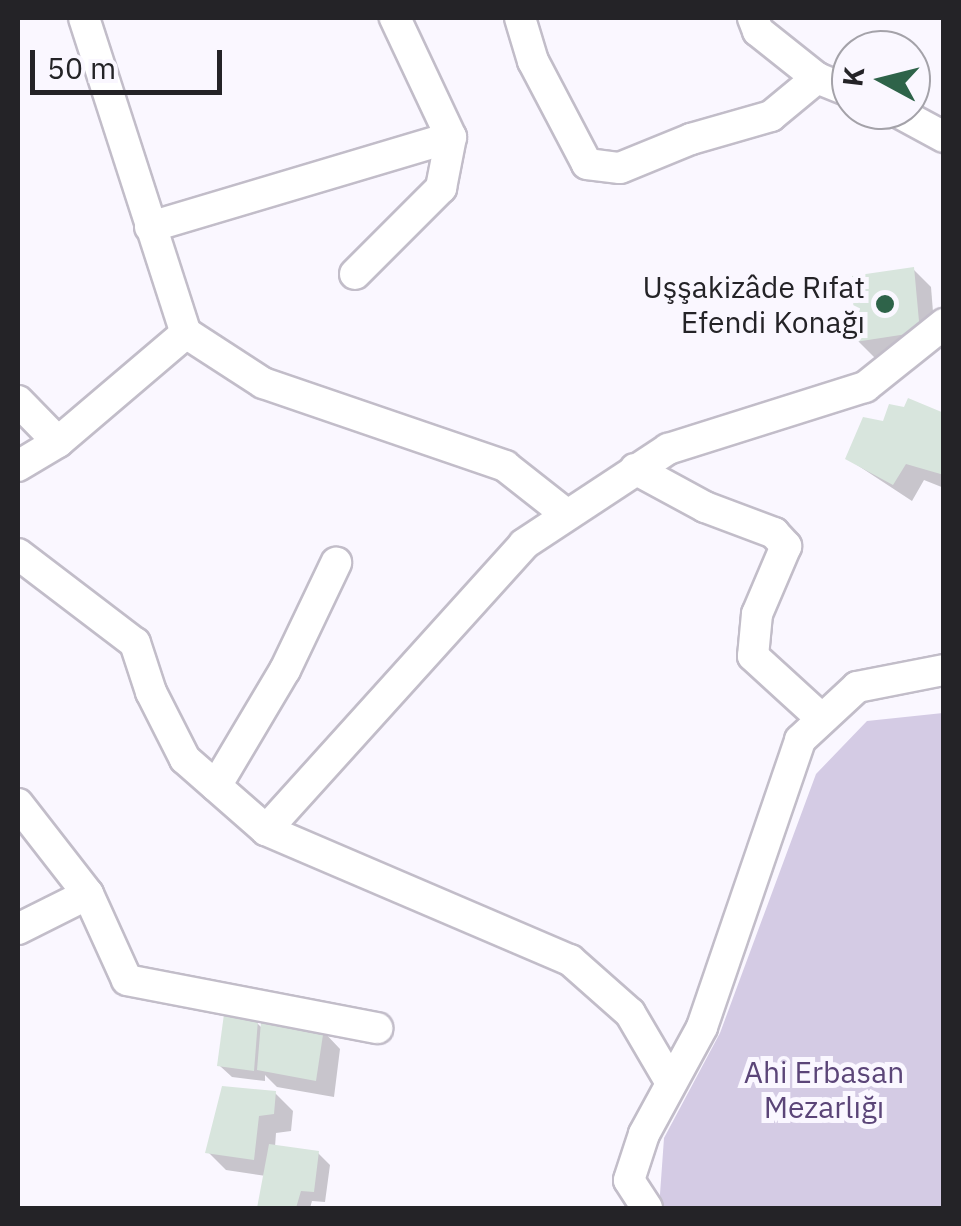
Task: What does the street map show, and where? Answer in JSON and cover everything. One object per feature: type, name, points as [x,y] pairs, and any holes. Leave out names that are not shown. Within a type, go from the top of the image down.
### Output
[{"type":"street","points":[[84,18],[186,333],[262,383],[505,466],[566,514]]},
{"type":"street","points":[[355,274],[441,188],[451,136],[395,18]]},
{"type":"street","points":[[520,18],[533,61],[587,164],[620,168],[772,116],[817,78]]},
{"type":"street","points":[[752,18],[758,31],[817,78],[831,84]]},
{"type":"street","points":[[150,226],[451,136]]},
{"type":"street","points":[[266,830],[524,544],[668,449],[865,387],[944,324]]},
{"type":"street","points":[[18,466],[58,442],[186,333]]},
{"type":"street","points":[[18,400],[58,442]]},
{"type":"street","points":[[635,470],[706,508],[774,533],[786,546],[757,614],[753,656],[822,720]]},
{"type":"street","points":[[18,554],[136,643],[150,692],[184,759],[266,830],[570,960],[630,1013],[671,1084]]},
{"type":"street","points":[[216,786],[286,670],[336,563]]},
{"type":"street","points":[[648,1208],[629,1180],[671,1084],[702,1027],[800,740],[857,687],[944,670]]},
{"type":"street","points":[[18,804],[88,894],[127,980],[377,1028]]},
{"type":"street","points":[[18,929],[88,894]]},
{"type":"green space","name":"Ahi Erbasan Mezarlığı","points":[[943,713],[943,1208],[659,1208],[664,1138],[720,1033],[816,774],[867,721]]},
{"type":"building","name":"Uşşakizâde Rıfat Efendi Konağı","points":[[914,267],[920,332],[855,342],[852,276]]},
{"type":"building","points":[[908,398],[944,413],[944,475],[906,464],[893,485],[845,459],[863,417],[883,421],[889,404],[904,407]]},
{"type":"building","points":[[224,1014],[258,1020],[254,1071],[217,1066]]},
{"type":"building","points":[[261,1022],[324,1028],[316,1081],[257,1070]]},
{"type":"building","points":[[222,1086],[276,1091],[274,1114],[259,1116],[254,1160],[205,1153]]},
{"type":"building","points":[[269,1144],[319,1151],[314,1192],[301,1191],[296,1208],[257,1208]]},
{"type":"place","name":"Uşşakizâde Rıfat Efendi Konağı","points":[[885,304]]}]
